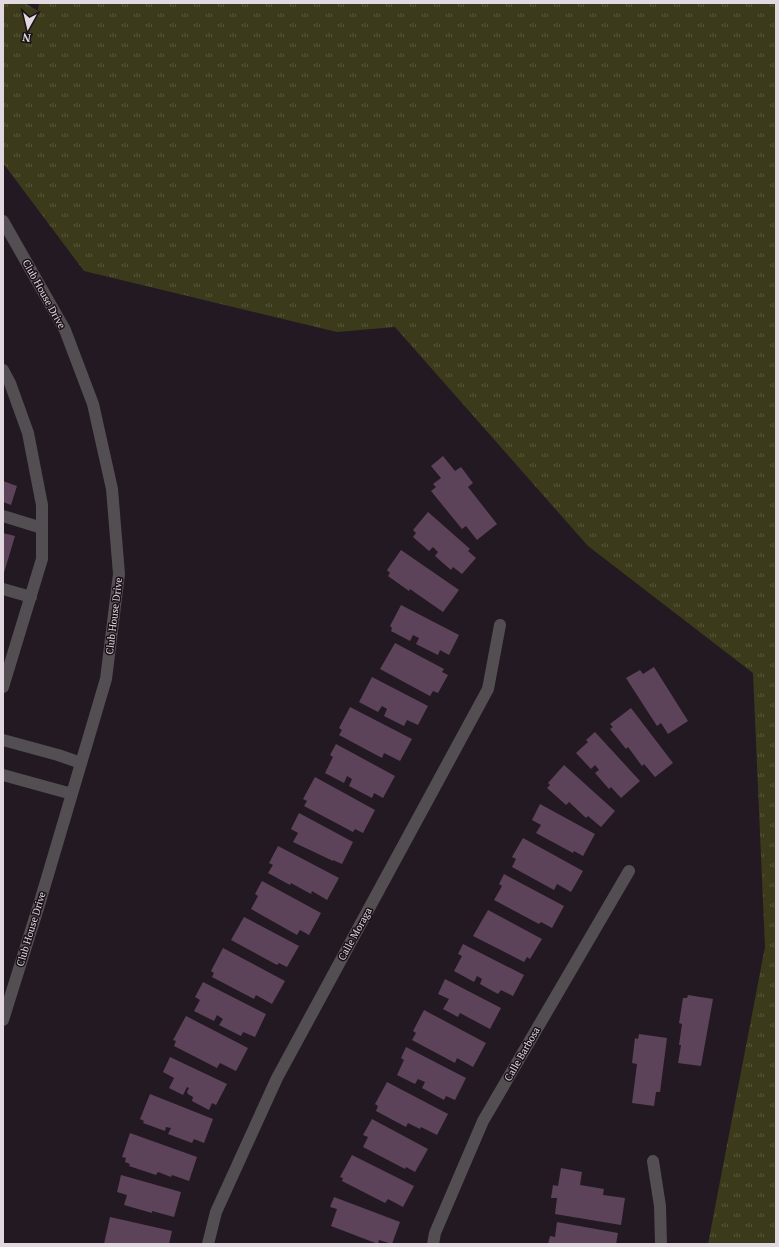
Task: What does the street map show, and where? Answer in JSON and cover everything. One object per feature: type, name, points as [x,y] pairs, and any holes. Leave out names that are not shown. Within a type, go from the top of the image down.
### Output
[{"type":"street","name":"Club House Drive","points":[[3,221],[65,330],[93,404],[112,489],[119,574],[106,679],[3,1020]]},
{"type":"street","points":[[3,370],[10,383],[28,433],[42,505],[42,559],[4,675],[3,687]]},
{"type":"street","points":[[3,516],[42,528]]},
{"type":"street","points":[[3,589],[30,597]]},
{"type":"street","name":"Calle Moraga","points":[[208,1244],[216,1212],[277,1078],[488,689],[500,625]]},
{"type":"street","points":[[3,740],[81,763]]},
{"type":"street","points":[[3,774],[72,794]]},
{"type":"street","name":"Calle Barbosa","points":[[433,1244],[435,1233],[483,1121],[629,871]]},
{"type":"street","points":[[653,1161],[660,1206],[661,1244]]},
{"type":"green space","points":[[3,3],[25,3],[38,11],[39,3],[776,3],[776,1244],[708,1244],[765,947],[753,673],[588,546],[395,327],[337,332],[84,271],[3,163]]},
{"type":"building","points":[[443,456],[455,471],[461,467],[473,483],[468,487],[497,524],[477,540],[466,526],[462,529],[431,491],[436,487],[433,484],[441,478],[431,466]]},
{"type":"building","points":[[3,481],[17,486],[11,505],[3,502]]},
{"type":"building","points":[[428,512],[470,549],[468,551],[476,558],[462,574],[453,567],[451,570],[435,556],[438,552],[433,547],[429,551],[413,537],[416,533],[413,530]]},
{"type":"building","points":[[3,533],[15,536],[3,576]]},
{"type":"building","points":[[401,550],[459,590],[443,612],[388,576],[390,573],[387,570]]},
{"type":"building","points":[[401,605],[459,635],[449,655],[440,650],[438,655],[416,644],[419,638],[413,635],[410,641],[391,631],[392,628],[390,626]]},
{"type":"building","points":[[395,643],[444,669],[442,672],[448,675],[438,693],[433,691],[430,696],[380,669]]},
{"type":"building","points":[[654,667],[688,721],[668,734],[661,723],[657,726],[626,678],[640,670],[643,674]]},
{"type":"building","points":[[372,677],[428,706],[418,725],[407,720],[404,726],[384,716],[387,709],[382,706],[378,712],[359,702]]},
{"type":"building","points":[[350,707],[412,739],[400,761],[384,753],[382,758],[339,735],[342,730],[339,728]]},
{"type":"building","points":[[631,708],[673,763],[655,777],[644,764],[642,766],[628,747],[626,749],[610,729],[613,727],[610,724]]},
{"type":"building","points":[[595,732],[640,781],[621,798],[611,787],[609,789],[595,773],[599,770],[595,765],[591,769],[576,753],[588,742],[586,740]]},
{"type":"building","points":[[336,744],[395,776],[383,798],[374,793],[372,798],[349,786],[352,779],[347,776],[344,783],[325,773],[333,757],[330,755]]},
{"type":"building","points":[[564,765],[615,811],[601,827],[588,816],[586,818],[569,802],[566,805],[547,788],[550,785],[548,783]]},
{"type":"building","points":[[315,777],[375,810],[363,833],[355,829],[353,832],[304,806],[307,801],[303,799]]},
{"type":"building","points":[[540,804],[595,834],[583,856],[574,851],[573,853],[536,833],[541,825],[532,820]]},
{"type":"building","points":[[299,813],[353,842],[342,864],[293,842],[298,833],[291,829]]},
{"type":"building","points":[[523,838],[583,871],[571,892],[557,884],[554,890],[512,867],[516,859],[512,857]]},
{"type":"building","points":[[278,846],[339,878],[327,900],[312,891],[311,894],[268,873],[273,865],[269,863]]},
{"type":"building","points":[[504,874],[564,906],[552,928],[541,922],[539,924],[494,900],[502,886],[499,884]]},
{"type":"building","points":[[262,881],[321,913],[309,935],[300,930],[297,935],[251,909],[258,896],[255,894]]},
{"type":"building","points":[[488,910],[542,939],[530,959],[527,957],[524,962],[473,936]]},
{"type":"building","points":[[244,917],[299,946],[287,967],[279,963],[277,965],[231,940]]},
{"type":"building","points":[[463,944],[524,975],[513,996],[501,990],[498,994],[480,984],[482,979],[477,976],[474,982],[454,971],[462,956],[458,954]]},
{"type":"building","points":[[223,948],[285,981],[272,1004],[256,995],[254,999],[212,977],[214,973],[211,971]]},
{"type":"building","points":[[445,979],[501,1008],[490,1029],[460,1013],[458,1017],[443,1009],[449,999],[438,994]]},
{"type":"building","points":[[203,982],[266,1014],[255,1037],[243,1032],[241,1036],[219,1025],[223,1019],[217,1015],[214,1021],[194,1011],[200,1000],[195,997]]},
{"type":"building","points":[[688,995],[713,999],[701,1066],[678,1063],[682,1024],[679,1023],[683,998],[687,998]]},
{"type":"building","points":[[424,1010],[486,1043],[473,1067],[457,1058],[455,1063],[412,1040],[416,1033],[413,1031]]},
{"type":"building","points":[[186,1016],[248,1048],[236,1071],[220,1063],[217,1068],[174,1046],[176,1041],[173,1040]]},
{"type":"building","points":[[639,1034],[667,1038],[660,1092],[656,1092],[654,1106],[632,1103],[637,1064],[632,1063],[635,1038],[638,1039]]},
{"type":"building","points":[[406,1047],[466,1078],[455,1100],[446,1096],[444,1100],[422,1088],[425,1082],[418,1079],[415,1084],[397,1075],[404,1060],[401,1058]]},
{"type":"building","points":[[170,1057],[227,1084],[216,1105],[212,1103],[209,1110],[192,1101],[193,1097],[187,1092],[189,1088],[187,1087],[183,1095],[169,1088],[174,1078],[163,1072]]},
{"type":"building","points":[[387,1082],[448,1114],[437,1135],[421,1127],[420,1129],[408,1123],[406,1127],[376,1111],[378,1106],[375,1104]]},
{"type":"building","points":[[150,1094],[213,1119],[204,1143],[194,1139],[192,1143],[168,1134],[171,1128],[166,1127],[165,1131],[143,1123],[144,1121],[140,1119]]},
{"type":"building","points":[[372,1119],[428,1149],[415,1172],[406,1167],[405,1169],[363,1147],[368,1137],[363,1135]]},
{"type":"building","points":[[130,1133],[197,1157],[189,1181],[158,1172],[156,1175],[129,1166],[130,1164],[125,1162],[126,1158],[122,1157]]},
{"type":"building","points":[[352,1155],[414,1186],[403,1207],[388,1199],[385,1203],[342,1181],[343,1178],[340,1177]]},
{"type":"building","points":[[561,1168],[582,1172],[580,1185],[604,1189],[603,1195],[625,1198],[621,1225],[555,1214],[557,1198],[551,1198],[553,1185],[558,1186]]},
{"type":"building","points":[[121,1175],[181,1192],[174,1217],[152,1211],[152,1213],[124,1205],[127,1195],[117,1192]]},
{"type":"building","points":[[334,1197],[400,1222],[392,1244],[379,1240],[378,1244],[331,1226],[337,1209],[330,1207]]},
{"type":"building","points":[[110,1217],[172,1231],[169,1244],[104,1244]]},
{"type":"building","points":[[557,1222],[618,1233],[616,1244],[548,1244],[550,1236],[555,1237]]}]
